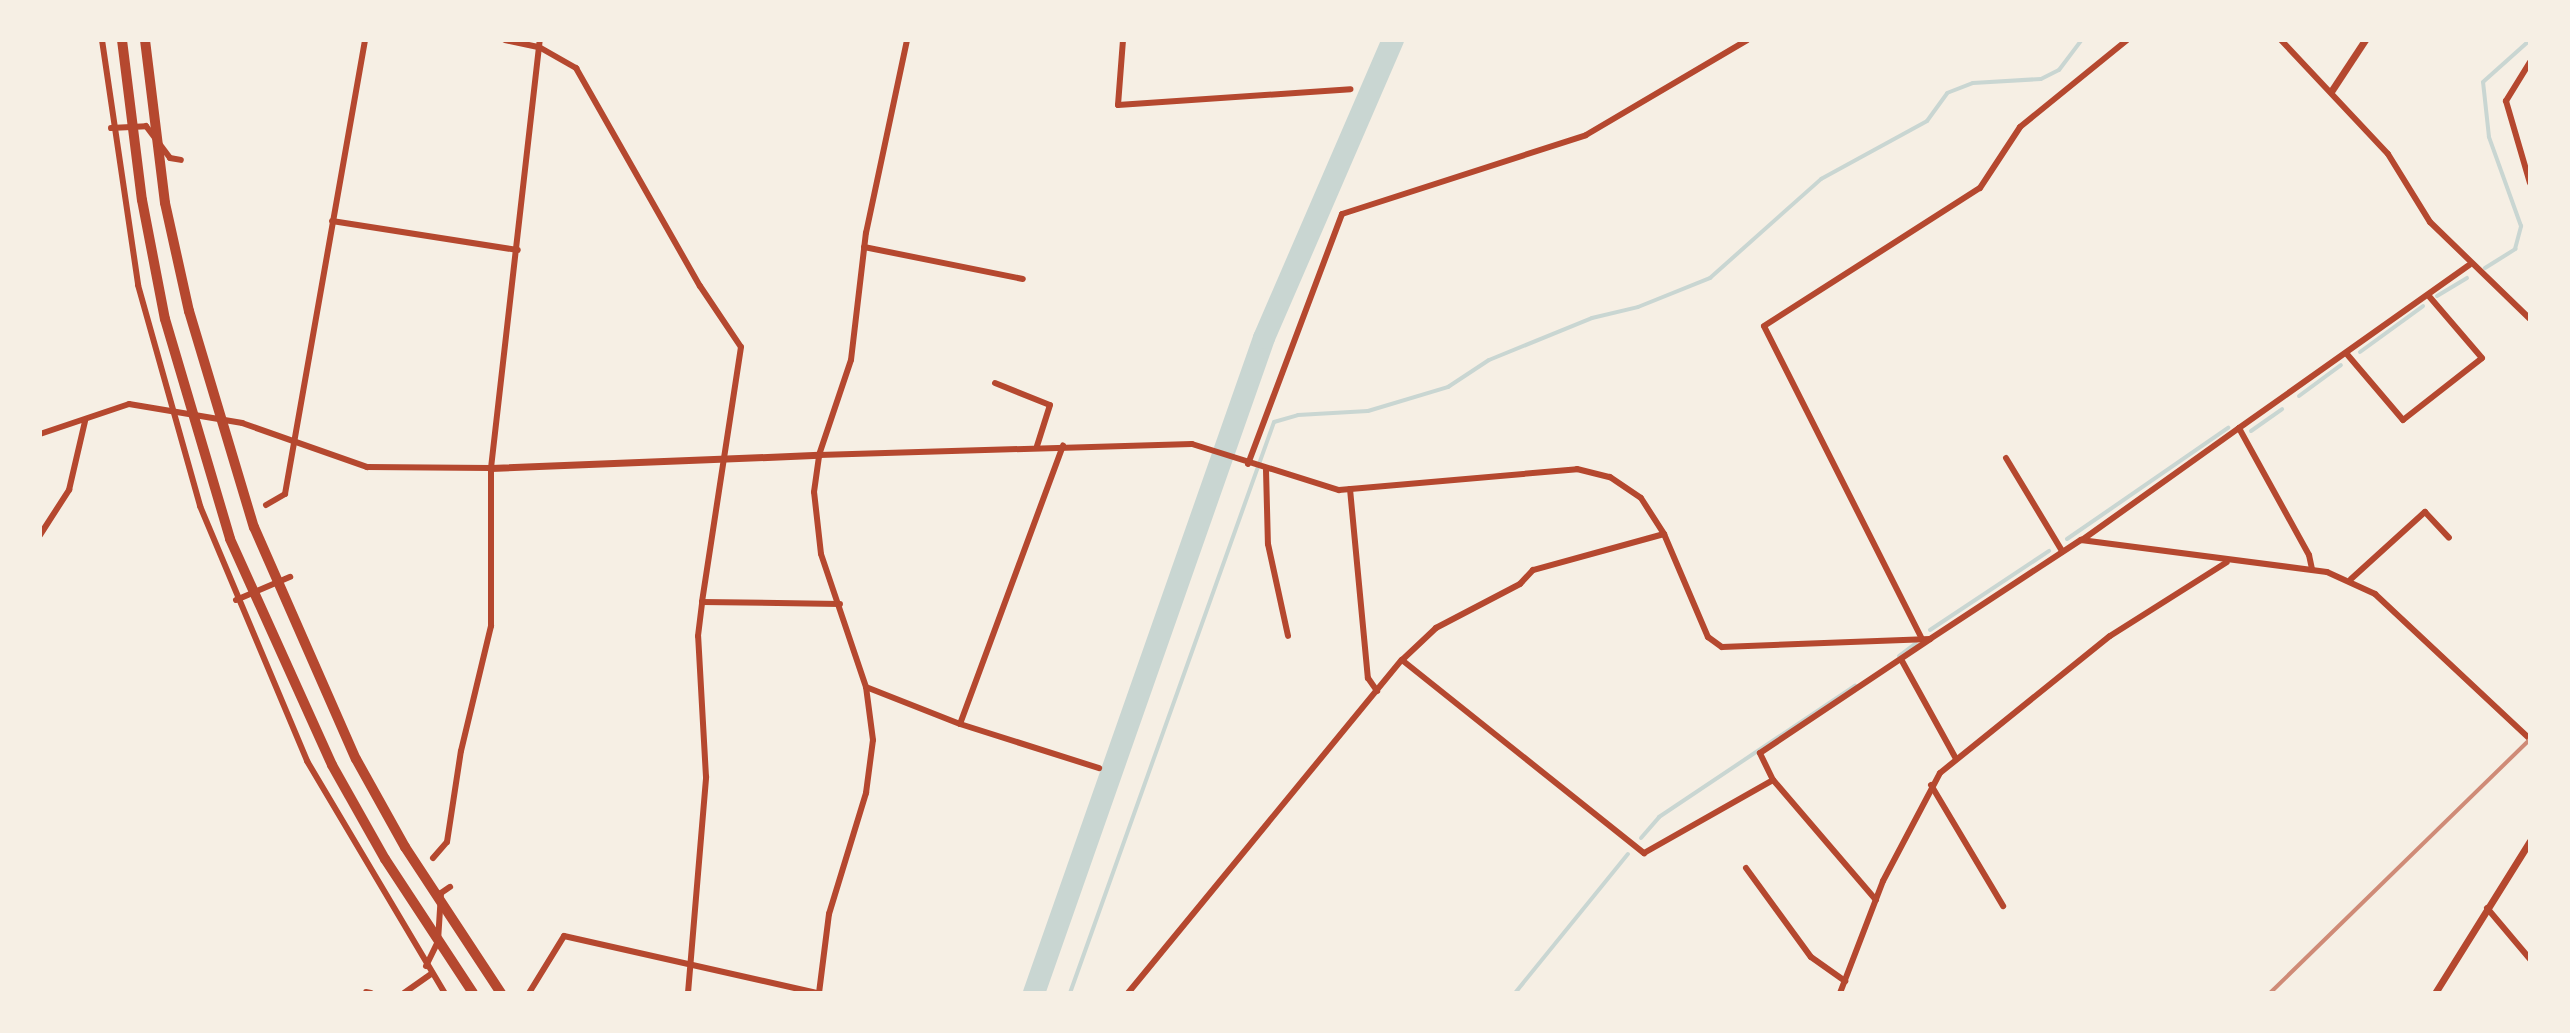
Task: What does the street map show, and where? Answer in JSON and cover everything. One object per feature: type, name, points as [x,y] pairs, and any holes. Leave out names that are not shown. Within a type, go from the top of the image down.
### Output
[{"type":"highway","points":[[122,40],[142,200],[165,319],[230,539],[332,765],[385,859],[473,993]]},
{"type":"highway","points":[[145,40],[165,203],[189,311],[254,527],[356,759],[405,847],[501,993]]},
{"type":"street","points":[[102,40],[111,128],[138,285],[170,409],[236,600],[313,774],[445,993]]},
{"type":"street","points":[[266,505],[285,494],[365,40]]},
{"type":"street","points":[[505,40],[539,43],[576,68],[700,286],[741,347],[720,458],[698,636],[706,777],[688,993]]},
{"type":"street","points":[[529,993],[564,936],[817,993],[829,914],[866,793],[873,740],[866,687],[821,554],[814,492],[819,455],[851,360],[864,247],[907,40]]},
{"type":"street","points":[[1123,40],[1118,105],[1350,89]]},
{"type":"street","points":[[1248,464],[1342,214],[1586,135],[1747,40]]},
{"type":"street","points":[[1921,637],[1764,326],[1980,188],[2020,127],[2127,40]]},
{"type":"street","points":[[2281,40],[2332,90],[2388,154],[2430,222],[2469,265],[2530,319]]},
{"type":"street","points":[[2332,90],[2365,40]]},
{"type":"street","points":[[433,858],[447,842],[461,751],[491,626],[491,468],[539,43]]},
{"type":"street","points":[[2530,62],[2506,101],[2530,183]]},
{"type":"street","points":[[111,128],[146,126],[170,158],[181,160]]},
{"type":"street","points":[[332,221],[518,250]]},
{"type":"street","points":[[864,247],[1023,279]]},
{"type":"street","points":[[1876,900],[1773,780],[1760,753],[2081,540],[2469,265]]},
{"type":"street","points":[[2346,353],[2403,420],[2482,358],[2428,295]]},
{"type":"street","points":[[995,383],[1050,405],[1037,446]]},
{"type":"street","points":[[40,434],[129,404],[242,423],[292,444],[367,467],[491,468],[1146,443],[1209,449],[1266,470],[1350,489],[1577,469],[1610,477],[1641,498],[1664,534],[1714,645],[1930,639]]},
{"type":"street","points":[[40,535],[69,490],[85,421]]},
{"type":"street","points":[[2239,428],[2309,555],[2312,569]]},
{"type":"street","points":[[960,724],[1063,445]]},
{"type":"street","points":[[2006,458],[2062,551]]},
{"type":"street","points":[[1266,470],[1268,544],[1288,636]]},
{"type":"street","points":[[1350,489],[1368,678],[1377,691]]},
{"type":"street","points":[[2351,579],[2425,512],[2449,538]]},
{"type":"street","points":[[1128,993],[1402,660],[1436,628],[1520,584],[1533,570],[1664,534]]},
{"type":"street","points":[[2081,540],[2227,562],[2312,569],[2351,579],[2384,601],[2530,739]]},
{"type":"street","points":[[1840,993],[1876,900],[1931,785],[1955,757],[2110,636],[2227,562]]},
{"type":"street","points":[[236,600],[290,577]]},
{"type":"street","points":[[702,602],[840,604]]},
{"type":"street","points":[[1402,660],[1644,853],[1773,780]]},
{"type":"street","points":[[1902,661],[1955,757]]},
{"type":"street","points":[[866,687],[960,724],[1099,768]]},
{"type":"street","points":[[1931,785],[2003,906]]},
{"type":"street","points":[[2435,993],[2530,841]]},
{"type":"street","points":[[1746,868],[1811,957],[1845,981]]},
{"type":"street","points":[[426,966],[438,941],[441,893],[450,887]]},
{"type":"street","points":[[2487,908],[2530,959]]},
{"type":"street","points":[[404,993],[431,974]]},
{"type":"waterway","points":[[1034,993],[1264,338],[1393,40]]},
{"type":"waterway","points":[[1070,993],[1274,422],[1298,415],[1368,411],[1448,387],[1489,360],[1592,318],[1638,307],[1710,278],[1821,179],[1927,121],[1947,93],[1973,83],[2041,79],[2059,70],[2082,40]]},
{"type":"waterway","points":[[2485,268],[2515,249],[2521,226],[2489,137],[2483,82],[2530,40]]},
{"type":"waterway","points":[[2437,296],[2467,278]]},
{"type":"waterway","points":[[2360,352],[2423,306]]},
{"type":"waterway","points":[[2299,396],[2341,365]]},
{"type":"waterway","points":[[2251,431],[2282,409]]},
{"type":"waterway","points":[[2067,539],[2228,428]]},
{"type":"waterway","points":[[1930,630],[2049,551]]},
{"type":"waterway","points":[[1899,656],[1916,643]]},
{"type":"waterway","points":[[1641,838],[1659,817],[1855,686]]},
{"type":"waterway","points":[[1515,993],[1628,854]]},
{"type":"railway","points":[[2270,993],[2530,739]]}]
